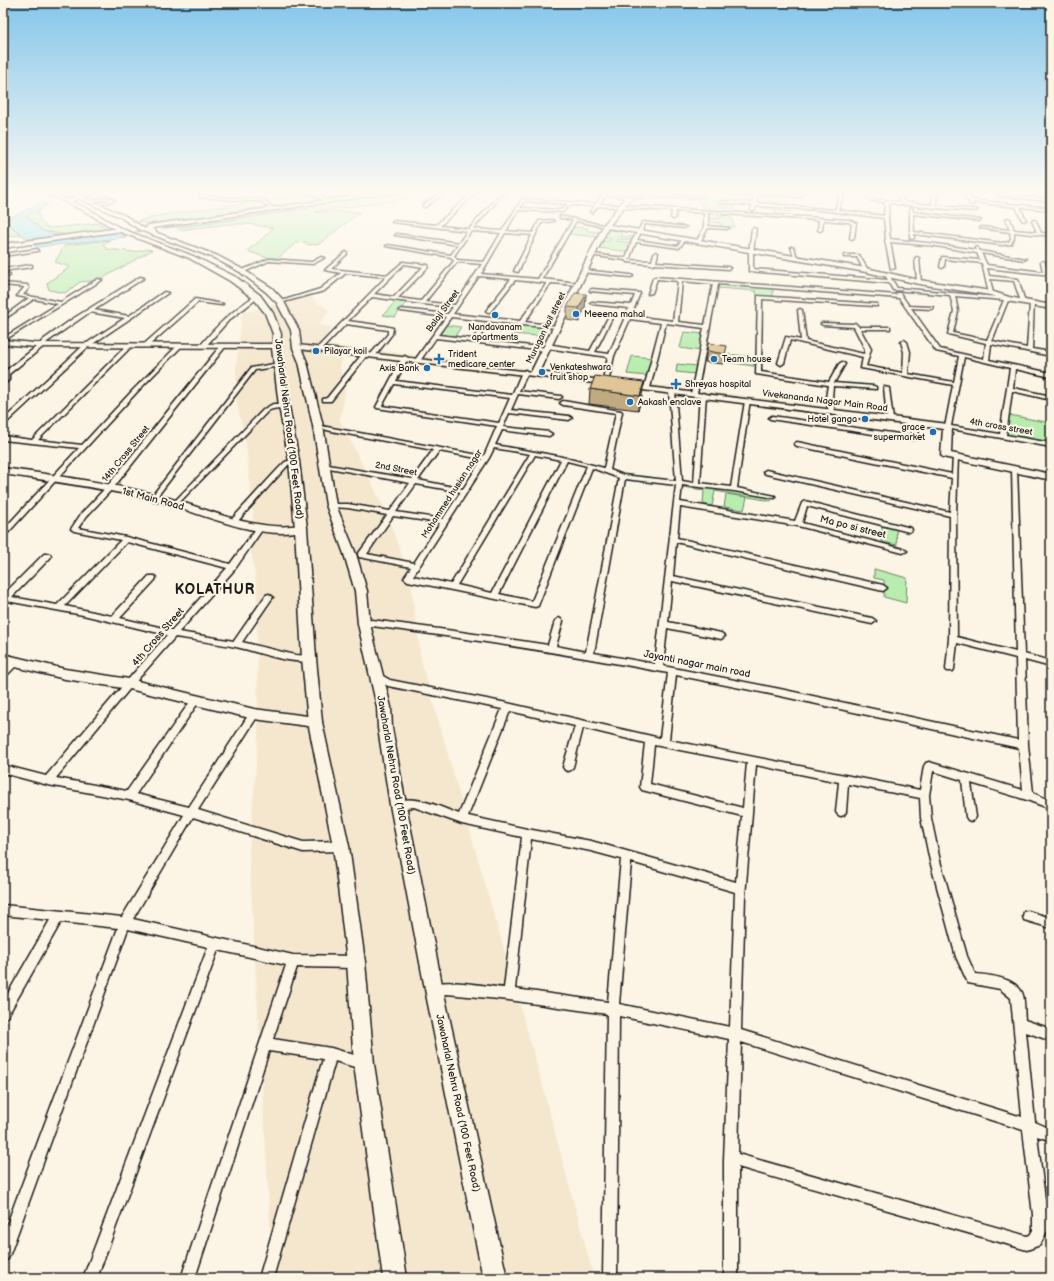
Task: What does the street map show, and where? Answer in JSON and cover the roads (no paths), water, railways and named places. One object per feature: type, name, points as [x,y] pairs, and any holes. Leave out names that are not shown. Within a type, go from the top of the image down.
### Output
[{"type":"main road","name":"Jawaharlal Nehru Road (100 Feet Road)","points":[[175,251],[191,257],[233,279],[257,297],[269,313],[277,334],[284,406],[294,461],[301,528],[309,658],[315,722],[341,846],[356,962],[364,1064],[395,1278]]},
{"type":"main road","name":"Jawaharlal Nehru Road (100 Feet Road)","points":[[202,251],[242,270],[268,290],[280,302],[295,330],[318,426],[331,505],[356,554],[364,624],[384,707],[385,728],[398,805],[434,989],[495,1278]]},
{"type":"street","points":[[3,255],[32,251]]},
{"type":"street","points":[[419,251],[452,256],[456,261],[485,263]]},
{"type":"street","points":[[452,256],[455,251]]},
{"type":"street","name":"Balaji Street","points":[[418,360],[478,275],[492,251]]},
{"type":"street","points":[[516,271],[526,251]]},
{"type":"street","points":[[540,280],[557,251]]},
{"type":"street","name":"Murugan koil street","points":[[534,374],[594,251]]},
{"type":"street","points":[[628,259],[631,251]]},
{"type":"street","points":[[745,251],[866,270],[918,282],[990,293],[1007,299]]},
{"type":"street","points":[[793,251],[797,259]]},
{"type":"street","points":[[889,251],[893,268]]},
{"type":"street","points":[[969,251],[1024,259]]},
{"type":"street","points":[[751,252],[751,270],[891,282]]},
{"type":"street","points":[[978,252],[984,264],[990,293]]},
{"type":"street","points":[[346,253],[327,270],[389,276]]},
{"type":"street","points":[[653,264],[656,254]]},
{"type":"street","points":[[591,256],[628,259],[628,261],[653,264],[728,268]]},
{"type":"street","points":[[845,256],[858,256],[866,270]]},
{"type":"street","points":[[293,262],[297,258]]},
{"type":"street","points":[[242,270],[269,260],[313,264],[322,258]]},
{"type":"street","points":[[917,258],[918,282]]},
{"type":"street","points":[[942,267],[943,258],[1048,274]]},
{"type":"street","points":[[422,302],[456,261]]},
{"type":"street","points":[[1043,262],[1048,274]]},
{"type":"street","points":[[320,348],[370,295],[403,264],[426,266],[395,299]]},
{"type":"street","points":[[3,270],[30,266]]},
{"type":"street","points":[[584,271],[612,276],[631,276]]},
{"type":"street","points":[[280,302],[322,290],[345,272]]},
{"type":"street","points":[[3,276],[8,275]]},
{"type":"street","points":[[478,275],[578,284]]},
{"type":"street","points":[[887,275],[900,297],[909,307],[938,350],[1051,375]]},
{"type":"street","points":[[987,277],[1016,280],[1023,302]]},
{"type":"street","points":[[3,383],[6,380],[6,373],[45,341],[142,278]]},
{"type":"street","points":[[488,311],[514,278]]},
{"type":"street","points":[[650,293],[655,278],[900,297]]},
{"type":"street","points":[[3,341],[60,303],[100,280]]},
{"type":"street","points":[[675,323],[680,280]]},
{"type":"street","points":[[521,324],[550,281]]},
{"type":"street","points":[[697,484],[698,395],[707,327],[716,282]]},
{"type":"street","points":[[3,284],[25,286],[27,288],[19,296],[28,296],[60,303]]},
{"type":"street","points":[[797,289],[798,300]]},
{"type":"street","points":[[895,289],[1007,299],[1051,307]]},
{"type":"street","points":[[592,290],[638,294],[611,356],[605,383]]},
{"type":"street","points":[[3,423],[86,346],[166,293]]},
{"type":"street","points":[[952,294],[956,311],[950,334],[1051,354]]},
{"type":"street","points":[[370,295],[456,306]]},
{"type":"street","points":[[203,346],[220,326],[244,304],[257,297]]},
{"type":"street","points":[[874,388],[831,384],[758,373],[760,297],[875,305]]},
{"type":"street","points":[[3,319],[32,298]]},
{"type":"street","points":[[986,361],[989,342],[1007,299]]},
{"type":"street","points":[[145,346],[197,300],[221,304]]},
{"type":"street","points":[[592,303],[632,307]]},
{"type":"street","points":[[1028,349],[1032,304]]},
{"type":"street","points":[[909,307],[931,308]]},
{"type":"street","points":[[402,310],[449,316],[482,318],[557,328]]},
{"type":"street","points":[[800,310],[804,341]]},
{"type":"street","points":[[90,311],[128,317]]},
{"type":"street","points":[[592,353],[611,316]]},
{"type":"street","points":[[628,317],[707,327]]},
{"type":"street","points":[[325,400],[329,400],[336,393],[369,354],[390,334],[391,330],[384,327],[344,322]]},
{"type":"street","points":[[647,388],[664,322]]},
{"type":"street","points":[[822,324],[888,328]]},
{"type":"street","points":[[856,326],[868,349],[863,367],[956,384]]},
{"type":"street","points":[[475,340],[484,327]]},
{"type":"street","points":[[435,336],[611,356]]},
{"type":"street","points":[[781,364],[788,338],[866,356]]},
{"type":"street","points":[[3,341],[42,345],[86,346],[277,346]]},
{"type":"street","points":[[904,342],[907,352],[906,375]]},
{"type":"street","points":[[34,441],[129,346]]},
{"type":"street","points":[[3,534],[134,391],[179,346]]},
{"type":"street","name":"14th Cross Street","points":[[126,539],[74,529],[83,515],[111,488],[116,479],[223,346]]},
{"type":"street","points":[[298,346],[369,354]]},
{"type":"street","points":[[320,348],[369,354]]},
{"type":"street","name":"Vivekananda Nagar Main Road","points":[[369,354],[525,372],[948,427]]},
{"type":"street","points":[[962,355],[948,427],[946,455],[1051,477]]},
{"type":"street","points":[[405,358],[379,407],[549,434]]},
{"type":"street","points":[[832,412],[829,398],[831,384],[842,364]]},
{"type":"street","points":[[154,497],[253,369],[279,365]]},
{"type":"street","points":[[1004,437],[1013,367]]},
{"type":"street","name":"Mohammed husian nagar","points":[[452,588],[408,578],[486,458],[525,372]]},
{"type":"street","points":[[392,382],[515,395],[559,397]]},
{"type":"street","points":[[886,388],[890,419]]},
{"type":"street","points":[[1010,389],[1051,398]]},
{"type":"street","points":[[659,667],[673,539],[678,509],[679,484],[672,391]]},
{"type":"street","points":[[734,489],[748,401]]},
{"type":"street","points":[[563,403],[619,412],[607,470]]},
{"type":"street","points":[[175,504],[266,410],[273,406],[284,406]]},
{"type":"street","points":[[508,411],[569,418]]},
{"type":"street","points":[[772,418],[914,438],[916,436],[914,422]]},
{"type":"street","points":[[318,426],[486,458]]},
{"type":"street","name":"4th cross street","points":[[948,427],[1051,445]]},
{"type":"street","points":[[3,438],[82,447]]},
{"type":"street","points":[[798,444],[955,478]]},
{"type":"street","points":[[492,446],[565,459],[607,470],[622,477],[679,484],[697,484],[734,489],[773,497]]},
{"type":"street","points":[[356,554],[392,514],[438,450]]},
{"type":"street","points":[[532,454],[452,588],[535,604],[590,466]]},
{"type":"street","points":[[950,669],[953,639],[953,515],[956,457]]},
{"type":"street","points":[[494,596],[565,459]]},
{"type":"street","points":[[235,520],[280,470],[287,464],[294,461]]},
{"type":"street","name":"2nd Street","points":[[324,465],[465,491]]},
{"type":"street","points":[[1015,470],[1022,745],[1028,796]]},
{"type":"street","name":"1st Main Road","points":[[3,471],[53,478],[154,497],[266,530],[289,530],[301,528]]},
{"type":"street","points":[[766,472],[953,515]]},
{"type":"street","points":[[589,656],[622,477]]},
{"type":"street","points":[[798,524],[805,503],[909,530]]},
{"type":"street","name":"Ma po si street","points":[[677,504],[798,524],[903,550]]},
{"type":"street","points":[[331,505],[348,506],[445,522]]},
{"type":"street","name":"4th Cross Street","points":[[48,781],[129,684],[232,567],[260,528]]},
{"type":"street","points":[[59,607],[126,539],[232,567]]},
{"type":"street","points":[[673,539],[883,588]]},
{"type":"street","points":[[356,554],[416,566]]},
{"type":"street","points":[[4,599],[47,556]]},
{"type":"street","points":[[113,620],[152,578]]},
{"type":"street","points":[[669,578],[872,622]]},
{"type":"street","points":[[236,644],[269,596]]},
{"type":"street","points":[[4,599],[59,607],[174,634],[236,644],[295,658],[309,658]]},
{"type":"street","points":[[551,649],[559,621]]},
{"type":"street","name":"Jayanti nagar main road","points":[[364,624],[372,623],[434,629],[659,667],[1022,745]]},
{"type":"street","points":[[664,624],[722,636]]},
{"type":"street","points":[[953,639],[1051,664]]},
{"type":"street","points":[[3,674],[9,660],[65,674],[129,684],[254,714],[315,722]]},
{"type":"street","points":[[664,743],[672,670]]},
{"type":"street","points":[[375,674],[388,683],[507,707],[664,743],[924,795]]},
{"type":"street","points":[[129,796],[195,701]]},
{"type":"street","points":[[462,819],[507,707]]},
{"type":"street","points":[[3,1254],[125,923],[191,812],[254,714]]},
{"type":"street","points":[[568,767],[580,724]]},
{"type":"street","points":[[650,740],[645,787],[747,813]]},
{"type":"street","points":[[731,1278],[731,1159],[740,888],[752,760]]},
{"type":"street","points":[[731,1159],[1027,1243],[1035,1240],[1040,1231],[1040,1215],[1029,1126],[1018,1001],[1013,991],[1000,982],[972,979],[962,957],[935,861],[926,818],[924,795],[929,766],[1028,796],[1051,805]]},
{"type":"street","points":[[3,769],[48,781],[129,796],[191,812],[303,847],[341,846]]},
{"type":"street","points":[[966,778],[971,817]]},
{"type":"street","points":[[841,812],[844,779]]},
{"type":"street","points":[[398,805],[414,803],[462,819],[527,834],[591,846],[740,888]]},
{"type":"street","points":[[509,994],[527,834]]},
{"type":"street","points":[[610,1278],[612,1009],[626,857]]},
{"type":"street","points":[[3,910],[125,923],[293,961],[356,962]]},
{"type":"street","points":[[1028,916],[1051,923]]},
{"type":"street","points":[[3,1013],[58,917]]},
{"type":"street","points":[[90,1278],[216,943]]},
{"type":"street","points":[[188,1278],[293,961]]},
{"type":"street","points":[[434,989],[446,988],[509,994],[612,1009],[735,1034],[1016,1121],[1051,1135]]},
{"type":"street","points":[[1019,1024],[1051,1035]]},
{"type":"street","points":[[265,1044],[330,1054],[364,1064]]},
{"type":"street","points":[[266,1278],[330,1054]]},
{"type":"place","name":"Meeena mahal","points":[[576,314]]},
{"type":"place","name":"Nandavanam apartments","points":[[495,315]]},
{"type":"place","name":"Pilayar koil","points":[[316,351]]},
{"type":"place","name":"Trident medicare center","points":[[439,359]]},
{"type":"place","name":"Team house","points":[[714,359]]},
{"type":"place","name":"Axis Bank","points":[[427,368]]},
{"type":"place","name":"Venkateshwara fruit shop","points":[[542,372]]},
{"type":"place","name":"Shreyas hospital","points":[[676,384]]},
{"type":"place","name":"Aakash enclave","points":[[630,402]]},
{"type":"place","name":"Hotel ganga","points":[[865,419]]},
{"type":"place","name":"grace supermarket","points":[[933,432]]},
{"type":"district","name":"KOLATHUR","points":[[215,589]]}]
